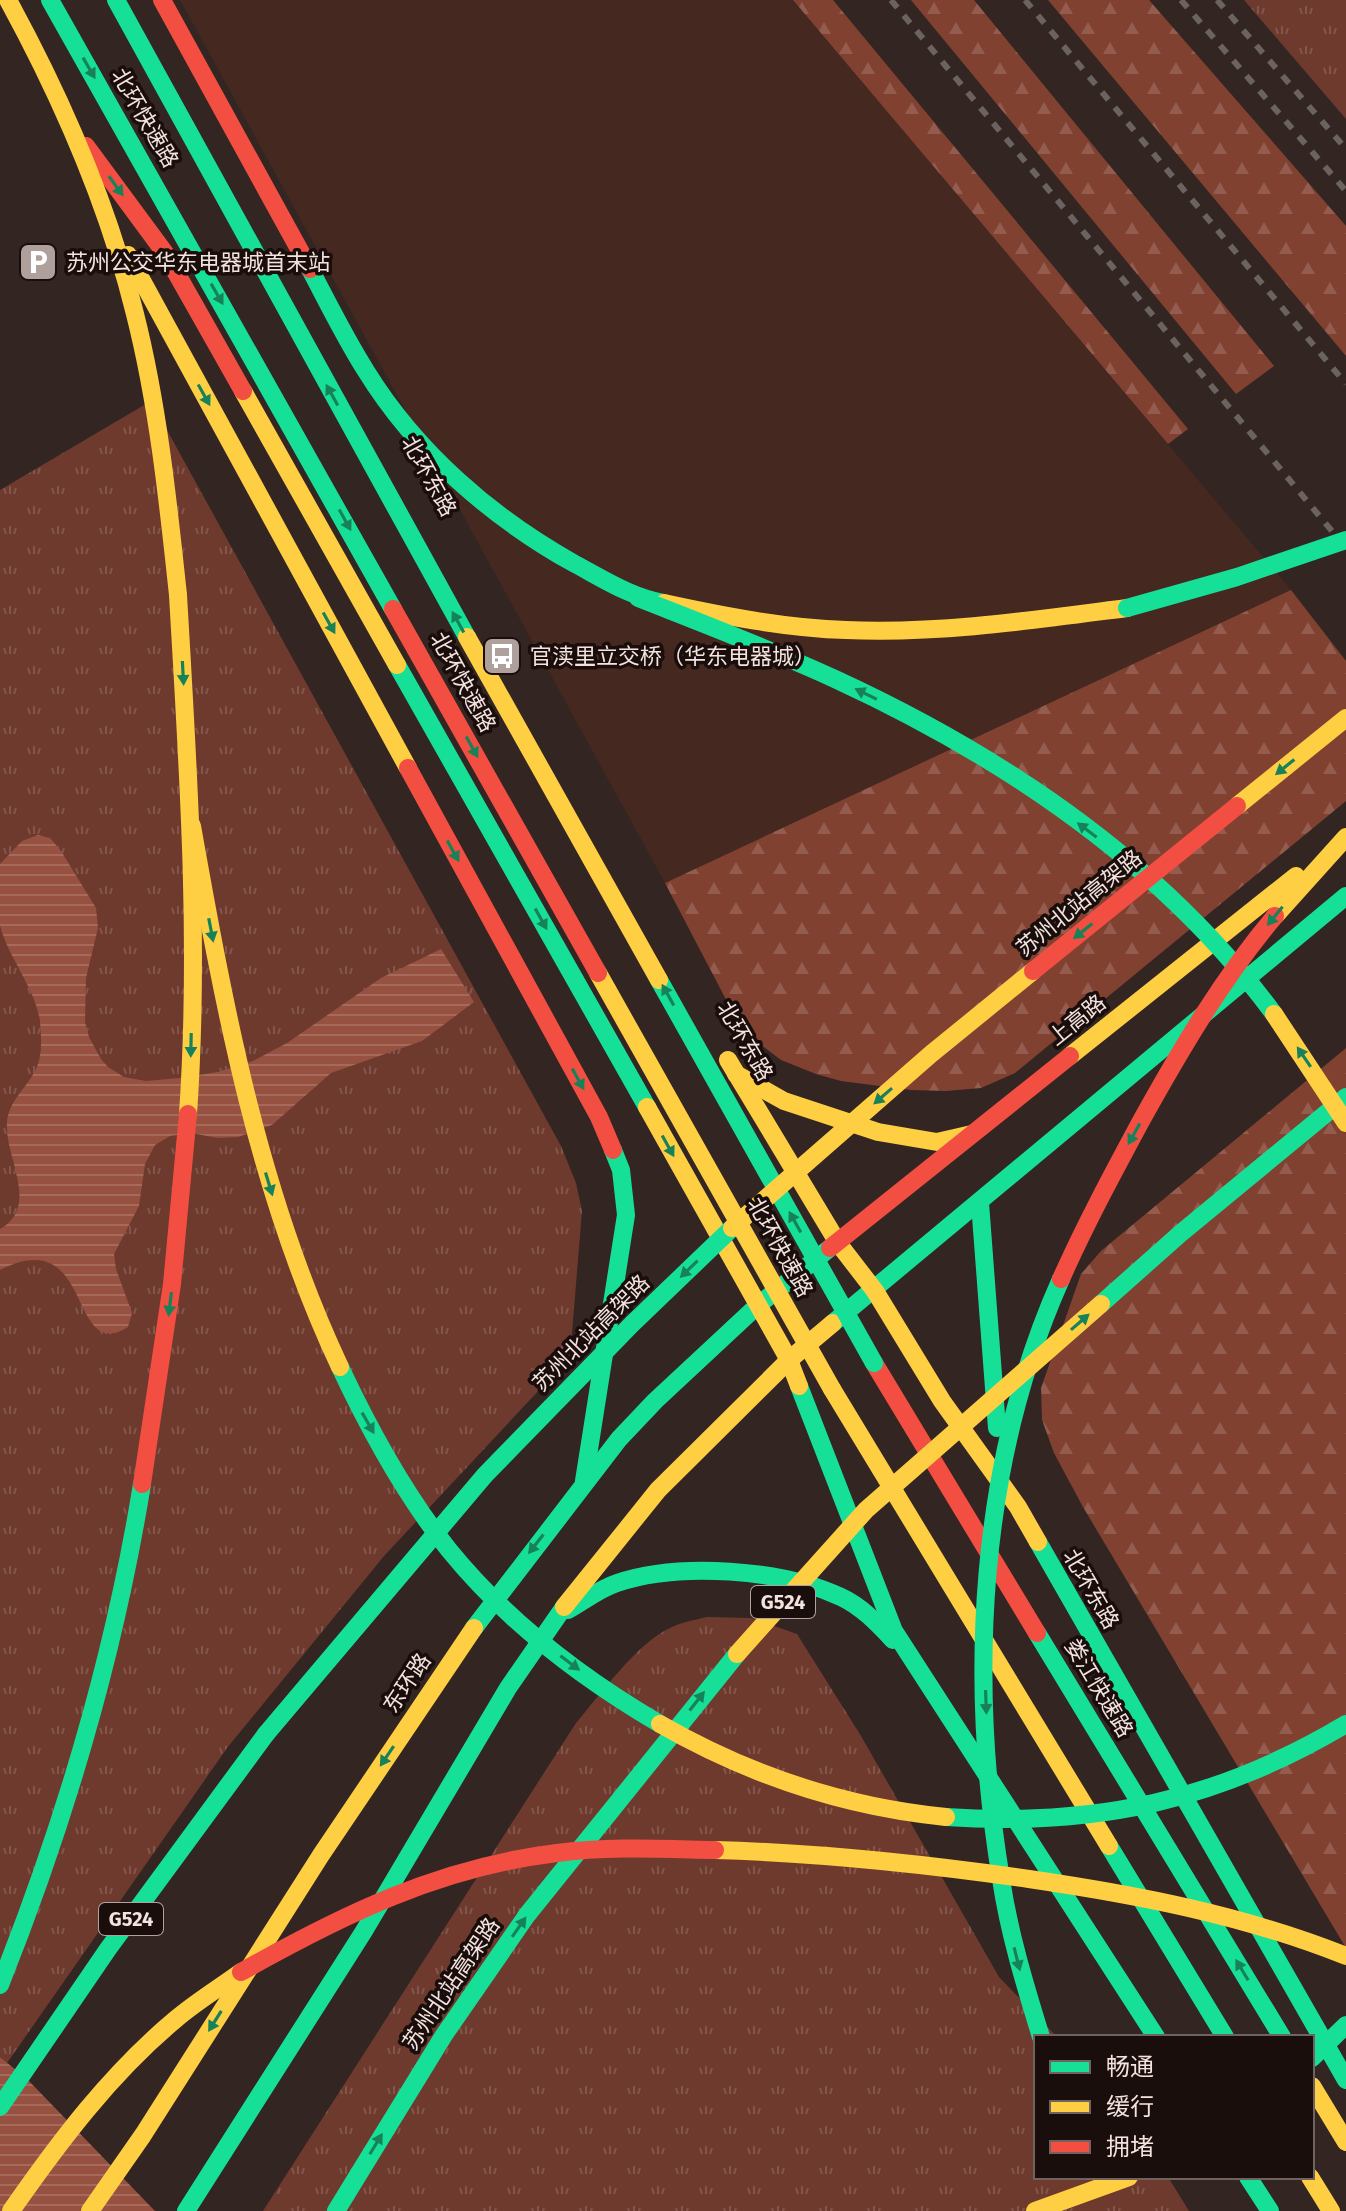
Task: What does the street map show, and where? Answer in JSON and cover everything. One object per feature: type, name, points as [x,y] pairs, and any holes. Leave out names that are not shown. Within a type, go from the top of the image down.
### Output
[{"type":"main road","points":[[0,1985],[73,1780],[113,1636],[162,1363],[179,1233],[192,1049],[192,826],[178,595],[156,423],[135,310],[110,228],[75,135],[39,55],[8,0]]},
{"type":"main road","name":"北环快速路","points":[[50,0],[832,1389],[1224,2035]]},
{"type":"main road","name":"北环快速路","points":[[116,0],[364,454],[874,1363]]},
{"type":"main road","points":[[146,0],[337,358]]},
{"type":"main road","points":[[162,0],[356,358],[408,429],[462,486],[552,552],[638,598],[860,690],[915,719],[1054,805],[1150,881],[1233,963],[1305,1057],[1346,1123]]},
{"type":"main road","points":[[0,20],[619,1106],[757,1306],[789,1360],[894,1631],[1155,2035]]},
{"type":"main road","points":[[19,56],[165,253],[619,1106],[626,1215],[584,1482]]},
{"type":"main road","points":[[638,598],[745,620],[846,630],[967,628],[1127,608],[1199,590],[1346,540]]},
{"type":"main road","name":"苏州北站高架路","points":[[0,2107],[108,1949],[266,1734],[496,1464],[632,1324],[757,1204],[931,1054],[1346,718]]},
{"type":"main road","points":[[192,826],[221,983],[260,1155],[289,1247],[326,1339],[387,1457],[434,1527],[476,1579],[553,1650],[610,1694],[722,1758],[780,1782],[832,1798],[905,1814],[978,1819],[1107,1814],[1157,1803],[1223,1782],[1277,1760],[1346,1724]]},
{"type":"main road","points":[[1040,2035],[1010,1929],[995,1839],[985,1698],[988,1570],[999,1481],[1023,1378],[1063,1272],[1100,1196],[1211,1002],[1286,902],[1346,836]]},
{"type":"main road","name":"上高路","points":[[838,1243],[1346,836]]},
{"type":"main road","points":[[186,2211],[364,1931],[508,1688],[556,1617],[658,1490],[789,1360],[1346,896]]},
{"type":"main road","name":"北环东路","points":[[619,1106],[721,1048],[838,1243],[875,1291],[942,1401],[1018,1507],[1346,2080]]},
{"type":"main road","points":[[734,1073],[784,1101],[878,1132],[937,1142],[972,1134]]},
{"type":"main road","name":"苏州北站高架路","points":[[336,2211],[444,2035],[527,1915],[719,1674],[856,1521],[1181,1233],[1346,1097]]},
{"type":"main road","points":[[980,1203],[995,1420],[1018,1507]]},
{"type":"main road","name":"东环路","points":[[90,2211],[143,2135],[321,1855],[468,1636],[584,1482],[655,1401],[757,1306],[838,1243]]},
{"type":"main road","name":"娄江快速路","points":[[874,1363],[1281,2035]]},
{"type":"main road","points":[[556,1617],[616,1583],[660,1574],[779,1578],[842,1598],[875,1621],[911,1659]]},
{"type":"main road","points":[[11,2211],[62,2143],[123,2071],[174,2021],[241,1972],[292,1943],[395,1894],[432,1882],[552,1854],[686,1848],[933,1865],[1189,1905],[1298,1935],[1346,1956]]},
{"type":"main road","points":[[1314,2056],[1346,2025]]},
{"type":"main road","points":[[1314,2089],[1346,2142]]},
{"type":"main road","points":[[1103,2179],[1115,2204]]},
{"type":"main road","points":[[1035,2211],[1123,2179]]},
{"type":"main road","points":[[1249,2179],[1270,2211]]},
{"type":"main road","points":[[1311,2179],[1331,2211]]},
{"type":"shaded area","points":[[180,0],[793,0],[1291,590],[665,883]]},
{"type":"shaded area","points":[[38,835],[50,838],[61,851],[96,908],[98,928],[86,978],[85,1022],[101,1059],[124,1077],[146,1081],[179,1078],[218,1072],[253,1061],[287,1043],[381,978],[441,949],[474,1002],[422,1041],[331,1073],[272,1125],[238,1137],[218,1138],[191,1133],[170,1136],[155,1145],[145,1164],[139,1206],[114,1254],[116,1269],[132,1313],[128,1327],[109,1333],[96,1327],[66,1277],[52,1264],[30,1260],[0,1270],[0,1229],[12,1219],[18,1208],[19,1194],[8,1136],[8,1114],[36,1069],[41,1039],[37,1008],[0,925],[0,864],[22,841]]},
{"type":"shaded area","points":[[0,2057],[27,2079],[155,2211],[0,2211]]},
{"type":"green space","points":[[793,0],[833,0],[1188,429],[1168,444]]},
{"type":"green space","points":[[911,0],[974,0],[1274,366],[1236,394]]},
{"type":"green space","points":[[1048,0],[1149,0],[1346,226],[1346,356]]},
{"type":"green space","points":[[1244,0],[1346,0],[1346,119]]},
{"type":"green space","points":[[151,401],[561,1146],[576,1183],[582,1211],[570,1357],[384,1556],[227,1748],[7,2063],[0,2057],[0,490]]},
{"type":"green space","points":[[1291,590],[1346,661],[1346,801],[1015,1073],[981,1088],[946,1091],[841,1081],[781,1060],[742,1030],[665,883]]},
{"type":"green space","points":[[1346,1048],[1346,1948],[1083,1507],[1054,1453],[1042,1420],[1041,1388],[1081,1274],[1101,1251]]},
{"type":"green space","points":[[707,1617],[751,1618],[797,1634],[861,1736],[999,1977],[1055,2035],[1034,2035],[1034,2179],[1169,2179],[1189,2211],[263,2211],[576,1723],[645,1645],[657,1635],[688,1621]]},
{"type":"railway","points":[[891,0],[1346,548]]},
{"type":"railway","points":[[1025,0],[1346,384]]},
{"type":"railway","points":[[1181,0],[1346,191]]},
{"type":"railway","points":[[1217,0],[1346,149]]},
{"type":"traffic: fast","points":[[50,0],[393,609]]},
{"type":"traffic: fast","points":[[116,0],[467,637]]},
{"type":"traffic: fast","points":[[310,269],[351,346],[386,401],[432,456],[458,481],[544,546],[618,587],[664,603]]},
{"type":"traffic: fast","points":[[1127,608],[1237,577],[1346,540]]},
{"type":"traffic: fast","points":[[638,598],[835,679],[897,709],[1018,779],[1076,819],[1182,909],[1230,960],[1274,1014]]},
{"type":"traffic: fast","points":[[397,665],[647,1107]]},
{"type":"traffic: fast","points":[[833,1323],[1346,896]]},
{"type":"traffic: fast","points":[[659,980],[874,1363]]},
{"type":"traffic: fast","points":[[1101,1304],[1181,1233],[1346,1097]]},
{"type":"traffic: fast","points":[[584,1481],[626,1215],[621,1170],[613,1150]]},
{"type":"traffic: fast","points":[[980,1203],[997,1428]]},
{"type":"traffic: fast","points":[[266,1734],[485,1475],[632,1324],[732,1228]]},
{"type":"traffic: fast","points":[[474,1628],[619,1439],[757,1306],[830,1248]]},
{"type":"traffic: fast","points":[[1040,2035],[1013,1939],[1001,1879],[985,1727],[984,1650],[988,1574],[997,1498],[1012,1423],[1033,1350],[1061,1279]]},
{"type":"traffic: fast","points":[[340,1367],[403,1485],[471,1576],[521,1624],[574,1668],[660,1724]]},
{"type":"traffic: fast","points":[[799,1386],[894,1631],[1155,2035]]},
{"type":"traffic: fast","points":[[0,1985],[46,1862],[85,1738],[117,1612],[142,1484]]},
{"type":"traffic: fast","points":[[1038,1542],[1346,2080]]},
{"type":"traffic: fast","points":[[568,1610],[610,1586],[642,1576],[670,1572],[730,1572],[789,1580],[841,1597],[862,1610],[893,1640]]},
{"type":"traffic: fast","points":[[186,2211],[364,1931],[508,1688],[564,1607]]},
{"type":"traffic: fast","points":[[1037,1633],[1281,2035]]},
{"type":"traffic: fast","points":[[336,2211],[444,2035],[527,1915],[737,1654]]},
{"type":"traffic: fast","points":[[946,1817],[1053,1818],[1154,1803],[1250,1772],[1298,1751],[1346,1724]]},
{"type":"traffic: fast","points":[[0,2107],[108,1949],[266,1734]]},
{"type":"traffic: fast","points":[[1109,1846],[1224,2035]]},
{"type":"traffic: fast","points":[[1314,2056],[1346,2025]]},
{"type":"traffic: fast","points":[[1249,2179],[1270,2211]]},
{"type":"traffic: slow","points":[[8,0],[47,75],[82,153],[124,273],[156,418],[178,595]]},
{"type":"traffic: slow","points":[[128,255],[408,768]]},
{"type":"traffic: slow","points":[[243,391],[397,665]]},
{"type":"traffic: slow","points":[[178,595],[193,919],[188,1114]]},
{"type":"traffic: slow","points":[[664,603],[777,624],[881,631],[987,625],[1127,608]]},
{"type":"traffic: slow","points":[[467,637],[659,980]]},
{"type":"traffic: slow","points":[[1237,806],[1346,718]]},
{"type":"traffic: slow","points":[[192,826],[232,1034],[266,1169],[287,1236],[340,1367]]},
{"type":"traffic: slow","points":[[1275,916],[1346,837]]},
{"type":"traffic: slow","points":[[1070,1056],[1296,876]]},
{"type":"traffic: slow","points":[[732,1228],[931,1054],[1033,971]]},
{"type":"traffic: slow","points":[[598,973],[832,1389]]},
{"type":"traffic: slow","points":[[1274,1014],[1346,1123]]},
{"type":"traffic: slow","points":[[728,1060],[838,1243],[875,1291],[942,1401],[1018,1507],[1038,1542]]},
{"type":"traffic: slow","points":[[736,1074],[784,1101],[878,1132],[937,1142],[972,1134]]},
{"type":"traffic: slow","points":[[647,1107],[789,1360],[799,1386]]},
{"type":"traffic: slow","points":[[737,1654],[866,1510],[1101,1304]]},
{"type":"traffic: slow","points":[[564,1607],[658,1490],[789,1360],[833,1323]]},
{"type":"traffic: slow","points":[[832,1389],[1109,1846]]},
{"type":"traffic: slow","points":[[90,2211],[143,2135],[321,1855],[474,1628]]},
{"type":"traffic: slow","points":[[660,1724],[728,1759],[798,1786],[871,1805],[946,1817]]},
{"type":"traffic: slow","points":[[715,1850],[872,1860],[1070,1885],[1229,1918],[1346,1956]]},
{"type":"traffic: slow","points":[[11,2211],[67,2134],[130,2062],[184,2013],[241,1972]]},
{"type":"traffic: slow","points":[[1314,2089],[1346,2142]]},
{"type":"traffic: slow","points":[[1035,2211],[1123,2179]]},
{"type":"traffic: slow","points":[[1311,2179],[1331,2211]]},
{"type":"traffic: jam","points":[[162,0],[310,269]]},
{"type":"traffic: jam","points":[[86,146],[165,253],[243,391]]},
{"type":"traffic: jam","points":[[393,609],[598,973]]},
{"type":"traffic: jam","points":[[408,768],[599,1117],[613,1150]]},
{"type":"traffic: jam","points":[[1033,971],[1237,806]]},
{"type":"traffic: jam","points":[[1061,1279],[1171,1067],[1220,990],[1275,916]]},
{"type":"traffic: jam","points":[[830,1248],[1070,1056]]},
{"type":"traffic: jam","points":[[142,1484],[172,1284],[188,1114]]},
{"type":"traffic: jam","points":[[874,1363],[1037,1633]]},
{"type":"traffic: jam","points":[[241,1972],[317,1931],[393,1896],[472,1869],[596,1849],[715,1850]]},
{"type":"place","name":"苏州公交华东电器城首末站","points":[[38,262]]},
{"type":"place","name":"官渎里立交桥（华东电器城）","points":[[502,656]]}]
